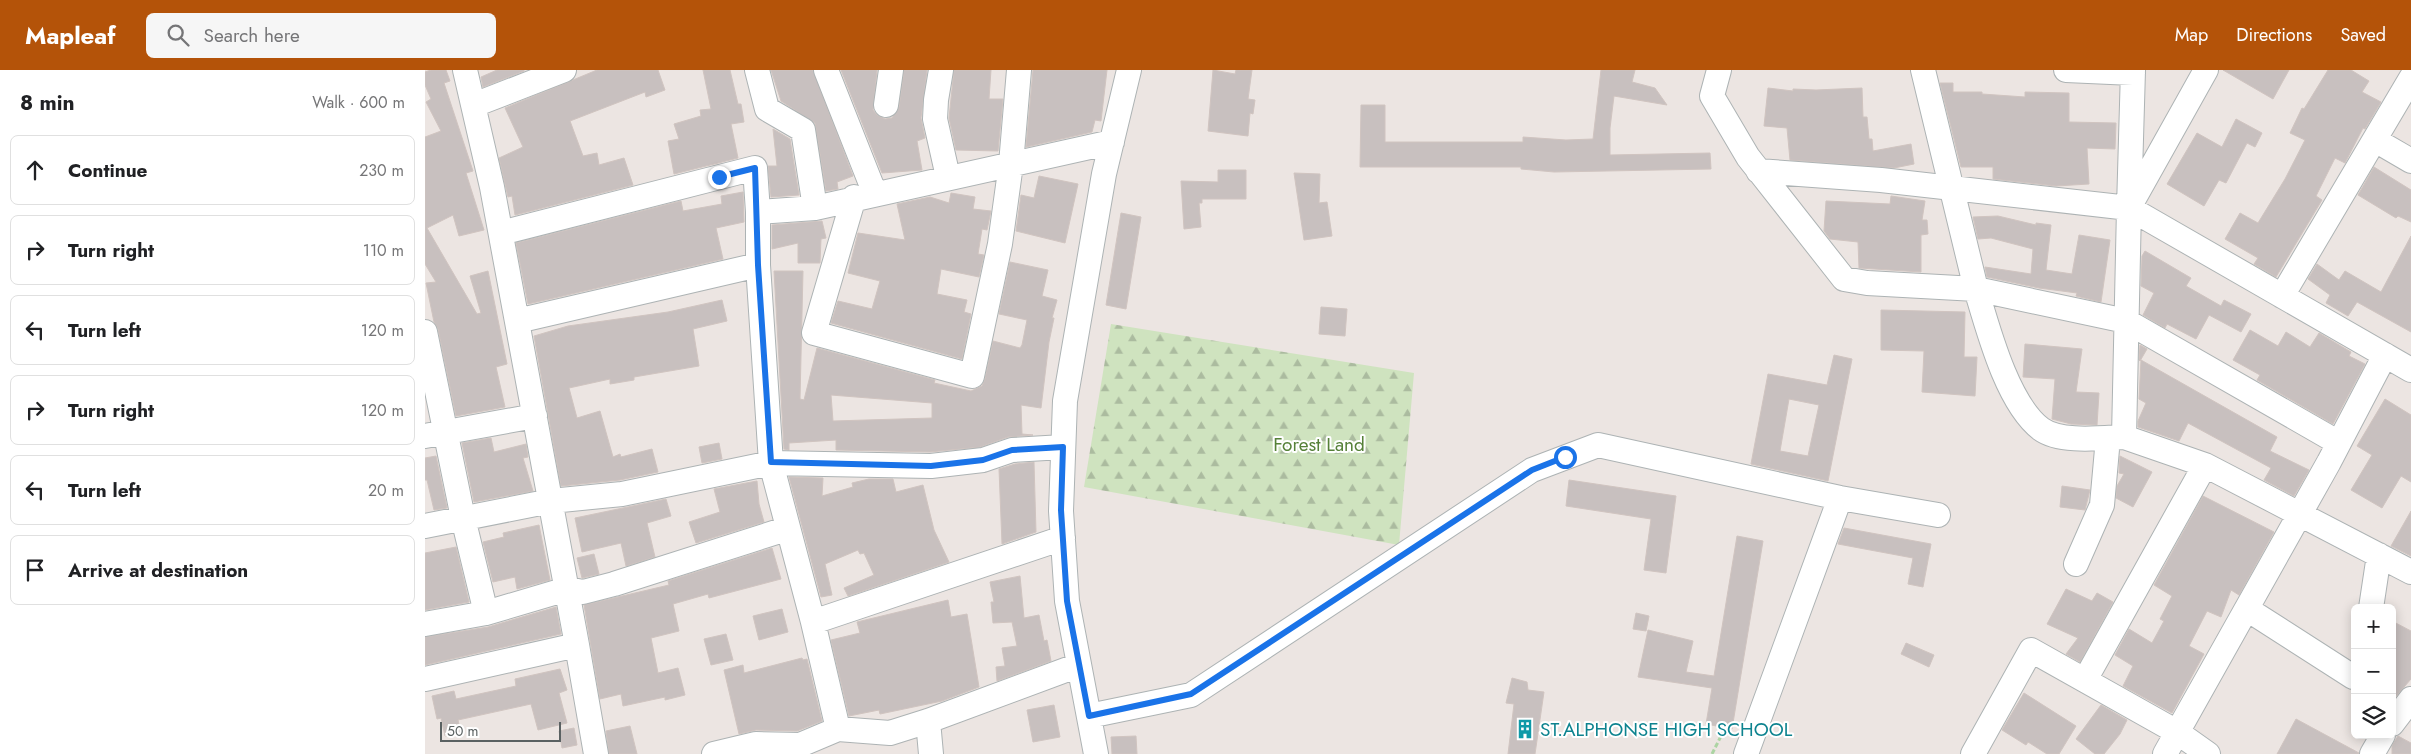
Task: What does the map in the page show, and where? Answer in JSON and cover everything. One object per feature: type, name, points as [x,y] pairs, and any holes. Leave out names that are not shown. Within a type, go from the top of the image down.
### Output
[{"type":"street","points":[[465,70],[475,105],[501,233],[567,589],[595,754]]},
{"type":"street","points":[[475,105],[564,70]]},
{"type":"street","points":[[757,70],[767,109],[803,130],[815,208]]},
{"type":"street","points":[[826,70],[865,196],[814,333],[972,376],[1000,244],[1011,164],[1019,70]]},
{"type":"street","points":[[886,104],[891,70]]},
{"type":"street","points":[[941,70],[935,119],[948,177]]},
{"type":"street","points":[[1096,754],[1067,601],[1061,510],[1065,401],[1105,174],[1129,70]]},
{"type":"street","points":[[1719,70],[1712,96],[1758,171],[1844,279],[1867,283],[1976,289],[2126,321],[2339,443]]},
{"type":"street","points":[[1923,70],[1976,289],[1996,354],[2021,407],[2042,430],[2057,436],[2089,439],[2116,437],[2205,465],[2411,572]]},
{"type":"street","points":[[2067,70],[2133,71],[2126,321],[2116,437],[2102,504],[2076,564]]},
{"type":"street","points":[[2129,208],[2206,70]]},
{"type":"street","points":[[2282,296],[2411,78]]},
{"type":"street","points":[[2375,140],[2411,161]]},
{"type":"street","points":[[758,212],[815,208],[1112,142]]},
{"type":"street","points":[[501,233],[755,168],[758,212],[758,265],[771,462],[786,528],[813,622],[837,729]]},
{"type":"street","points":[[1758,171],[1951,188],[2129,208],[2411,370]]},
{"type":"street","points":[[517,321],[758,265]]},
{"type":"street","points":[[425,332],[436,434],[463,518],[486,613]]},
{"type":"street","points":[[2165,754],[2339,443],[2385,355]]},
{"type":"street","points":[[436,434],[535,416]]},
{"type":"street","points":[[1089,716],[1191,694],[1532,470],[1598,445],[1840,498],[1938,515]]},
{"type":"street","points":[[425,526],[551,501],[622,494],[771,462],[931,466],[983,460],[1012,450],[1063,447]]},
{"type":"street","points":[[2085,680],[2205,465]]},
{"type":"street","points":[[1746,754],[1840,498]]},
{"type":"street","points":[[425,624],[486,613],[567,589],[583,592],[786,528]]},
{"type":"street","points":[[813,622],[1063,538]]},
{"type":"street","points":[[2372,604],[2379,555]]},
{"type":"street","points":[[2247,609],[2351,677]]},
{"type":"street","points":[[425,679],[577,645]]},
{"type":"street","points":[[1973,754],[2031,650],[2177,732],[2208,754]]},
{"type":"street","points":[[714,754],[756,744],[800,745],[837,729],[890,733],[928,721],[1079,665]]},
{"type":"street","points":[[2396,719],[2411,699]]},
{"type":"street","points":[[928,721],[931,754]]},
{"type":"street","points":[[2373,754],[2381,739]]},
{"type":"path","points":[[1712,754],[1725,728]]},
{"type":"green space","name":"Forest Land","points":[[1111,324],[1414,373],[1399,545],[1084,487]]},
{"type":"building","points":[[446,70],[450,81],[444,83],[473,171],[466,173],[484,230],[459,236],[453,215],[427,228],[477,314],[481,313],[470,276],[488,271],[507,364],[496,367],[505,407],[456,416],[438,329],[434,322],[426,283],[436,282],[425,264],[425,137],[441,131],[426,102],[431,99],[425,85],[425,72]]},
{"type":"building","points":[[497,70],[524,71],[483,87],[481,77]]},
{"type":"building","points":[[597,70],[658,70],[665,90],[646,97],[645,92],[570,121],[583,156],[597,153],[599,165],[624,158],[633,185],[515,215],[512,196],[508,197],[499,158],[523,147],[505,108]]},
{"type":"building","points":[[703,70],[730,70],[738,104],[741,104],[744,122],[731,124],[738,158],[674,174],[668,141],[679,139],[674,124],[701,116],[700,110],[711,109]]},
{"type":"building","points":[[771,70],[813,70],[853,176],[837,182],[838,189],[826,191],[815,123],[781,101]]},
{"type":"building","points":[[841,70],[877,70],[873,110],[877,115],[885,119],[892,118],[899,107],[904,70],[927,70],[921,118],[925,138],[917,141],[922,170],[882,173]]},
{"type":"building","points":[[954,70],[991,70],[989,99],[1003,99],[998,151],[956,150],[949,118]]},
{"type":"building","points":[[1033,70],[1107,70],[1101,121],[1095,120],[1092,132],[1026,147]]},
{"type":"building","points":[[1213,70],[1235,74],[1236,70],[1252,70],[1248,99],[1255,100],[1253,114],[1250,113],[1248,136],[1208,131]]},
{"type":"building","points":[[1601,70],[1635,70],[1632,82],[1655,88],[1667,105],[1614,96],[1610,128],[1610,155],[1710,153],[1711,169],[1554,172],[1521,169],[1521,167],[1360,167],[1361,105],[1385,105],[1385,142],[1523,142],[1523,137],[1566,140],[1593,139]]},
{"type":"building","points":[[2223,70],[2289,70],[2273,99]]},
{"type":"building","points":[[2328,70],[2351,70],[2369,81],[2362,92],[2381,102],[2365,129],[2363,128],[2345,163],[2335,158],[2316,196],[2322,200],[2276,277],[2254,264],[2258,258],[2225,239],[2240,213],[2258,223],[2285,179],[2305,140],[2290,133],[2302,108],[2304,109]]},
{"type":"building","points":[[1940,83],[1953,83],[1953,92],[1982,92],[1982,94],[2025,97],[2025,92],[2069,93],[2069,122],[2116,123],[2115,149],[2087,148],[2089,184],[2056,186],[1993,179],[1993,167],[1961,167]]},
{"type":"building","points":[[1768,88],[1793,91],[1793,89],[1862,88],[1863,117],[1867,117],[1869,139],[1872,139],[1873,151],[1911,144],[1914,164],[1894,168],[1790,160],[1787,128],[1764,126]]},
{"type":"building","points":[[2236,119],[2262,133],[2255,147],[2247,143],[2226,183],[2219,180],[2204,206],[2167,184],[2197,133],[2222,147]]},
{"type":"building","points":[[773,129],[790,139],[799,195],[771,197],[768,166],[777,166]]},
{"type":"building","points":[[2374,167],[2411,190],[2411,222],[2398,216],[2396,218],[2358,195]]},
{"type":"building","points":[[1218,170],[1246,170],[1246,199],[1202,199],[1202,203],[1199,203],[1201,227],[1184,229],[1181,181],[1218,182]]},
{"type":"building","points":[[1294,173],[1320,174],[1319,203],[1327,202],[1332,236],[1304,240]]},
{"type":"building","points":[[1039,176],[1078,184],[1065,243],[1016,231],[1021,195],[1034,198]]},
{"type":"building","points":[[743,192],[744,222],[716,228],[723,259],[528,304],[516,243],[681,201],[683,211],[722,204],[721,196]]},
{"type":"building","points":[[951,193],[975,197],[973,209],[991,211],[987,230],[982,229],[978,254],[984,255],[979,277],[941,269],[937,294],[967,300],[964,312],[971,314],[962,359],[831,323],[838,301],[872,309],[880,281],[848,273],[858,233],[905,240],[897,204],[930,197],[949,203]]},
{"type":"building","points":[[1891,196],[1925,201],[1922,220],[1927,220],[1928,234],[1921,235],[1921,272],[1859,268],[1858,242],[1830,239],[1824,231],[1826,201],[1890,204]]},
{"type":"building","points":[[1121,213],[1141,217],[1126,309],[1106,305]]},
{"type":"building","points":[[1998,216],[2036,225],[2036,223],[2051,225],[2046,270],[2072,274],[2079,235],[2110,240],[2101,302],[2076,296],[2077,293],[2039,288],[1987,277],[1985,267],[2031,274],[2033,249],[1991,238],[1978,239],[1973,217]]},
{"type":"building","points":[[822,221],[826,238],[821,239],[820,263],[798,263],[798,243],[772,249],[772,225]]},
{"type":"building","points":[[2411,236],[2411,332],[2357,302],[2348,316],[2326,303],[2330,295],[2308,279],[2317,264],[2339,280],[2345,271],[2381,292]]},
{"type":"building","points":[[2145,251],[2191,278],[2186,286],[2221,306],[2224,300],[2251,314],[2241,332],[2209,315],[2196,339],[2167,324],[2165,328],[2143,315],[2154,293],[2141,286],[2142,256]]},
{"type":"building","points":[[1010,262],[1048,270],[1042,296],[1057,300],[1052,318],[1054,318],[1049,342],[1041,408],[1021,405],[1022,434],[1033,435],[1008,437],[980,447],[930,452],[836,450],[836,440],[789,443],[789,450],[784,449],[774,271],[803,271],[800,399],[804,400],[817,348],[935,380],[934,383],[971,391],[982,386],[993,341],[1020,348],[1022,345],[1027,320],[999,314]],"holes":[[[831,395],[932,403],[932,418],[833,421]]]},
{"type":"building","points":[[722,300],[727,321],[693,329],[699,366],[634,377],[634,380],[610,384],[610,379],[569,388],[577,418],[600,411],[613,457],[620,454],[621,457],[652,449],[658,472],[620,480],[561,486],[534,336],[568,326],[668,312]]},
{"type":"building","points":[[1321,307],[1347,309],[1345,336],[1319,334]]},
{"type":"building","points":[[1881,310],[1965,312],[1964,357],[1977,357],[1975,396],[1922,392],[1924,351],[1881,350]]},
{"type":"building","points":[[2250,330],[2278,346],[2286,332],[2310,347],[2319,333],[2351,352],[2349,356],[2365,364],[2333,424],[2257,380],[2260,375],[2233,360]]},
{"type":"building","points":[[2025,344],[2082,349],[2076,392],[2099,393],[2097,425],[2071,424],[2052,419],[2055,379],[2023,377]]},
{"type":"building","points":[[2140,345],[2147,349],[2140,361],[2139,360]]},
{"type":"building","points":[[1834,355],[1852,359],[1828,481],[1751,464],[1768,374],[1827,385]],"holes":[[[1789,399],[1819,405],[1808,456],[1780,451]]]},
{"type":"building","points":[[2141,360],[2277,437],[2270,451],[2309,470],[2294,496],[2264,480],[2271,468],[2188,423],[2179,441],[2138,427],[2138,421],[2146,403],[2139,399]]},
{"type":"building","points":[[2385,399],[2411,415],[2411,482],[2401,476],[2382,508],[2351,490],[2372,455],[2357,446]]},
{"type":"building","points":[[491,438],[494,452],[526,444],[528,457],[523,458],[533,491],[474,502],[462,443]]},
{"type":"building","points":[[719,443],[722,459],[702,463],[699,447]]},
{"type":"building","points":[[436,456],[447,508],[434,510],[427,480],[425,480],[425,458]]},
{"type":"building","points":[[2120,456],[2152,472],[2133,507],[2116,498],[2117,486],[2124,474],[2119,473]]},
{"type":"building","points":[[1034,462],[1036,532],[1002,544],[999,469],[1015,464]]},
{"type":"building","points":[[789,477],[823,478],[822,496],[853,487],[852,483],[869,479],[893,479],[896,492],[923,485],[934,530],[949,562],[848,596],[844,588],[874,575],[864,553],[860,554],[858,550],[825,564],[832,595],[821,597]]},
{"type":"building","points":[[1569,480],[1676,496],[1666,573],[1644,570],[1651,519],[1566,506]]},
{"type":"building","points":[[757,481],[759,504],[764,522],[696,543],[689,522],[720,512],[714,489]]},
{"type":"building","points":[[2062,486],[2090,490],[2085,510],[2060,507]]},
{"type":"building","points":[[2203,496],[2274,532],[2239,595],[2231,590],[2221,617],[2207,611],[2189,646],[2204,654],[2172,713],[2123,686],[2133,666],[2115,655],[2129,629],[2152,643],[2164,621],[2160,619],[2172,596],[2154,585]]},
{"type":"building","points":[[666,499],[671,516],[647,523],[655,557],[626,566],[621,543],[582,552],[575,518]]},
{"type":"building","points":[[2411,511],[2411,556],[2391,546]]},
{"type":"building","points":[[539,525],[550,580],[517,589],[515,577],[493,582],[483,542],[504,537],[503,533]]},
{"type":"building","points":[[1844,528],[1931,544],[1923,587],[1908,584],[1913,558],[1838,544]]},
{"type":"building","points":[[1737,536],[1763,541],[1732,729],[1706,724],[1712,688],[1638,677],[1648,630],[1693,641],[1686,672],[1714,676]]},
{"type":"building","points":[[456,547],[469,602],[425,610],[425,553]]},
{"type":"building","points":[[772,548],[781,579],[709,598],[708,594],[673,604],[679,631],[651,638],[658,673],[678,668],[685,695],[665,700],[665,697],[623,706],[621,694],[600,699],[584,605],[669,585],[668,581]]},
{"type":"building","points":[[594,554],[599,574],[582,578],[577,558]]},
{"type":"building","points":[[1020,576],[1024,618],[1039,615],[1044,641],[1047,640],[1051,661],[997,681],[996,667],[1005,666],[1002,648],[1017,646],[1012,622],[993,623],[991,602],[994,602],[990,582]]},
{"type":"building","points":[[2066,589],[2092,601],[2097,593],[2113,602],[2080,662],[2066,654],[2078,638],[2047,624]]},
{"type":"building","points":[[948,600],[951,617],[967,614],[979,687],[942,701],[880,714],[879,710],[849,716],[831,640],[860,633],[857,622]]},
{"type":"building","points":[[556,607],[561,634],[425,665],[425,637],[488,627]]},
{"type":"building","points":[[782,609],[788,632],[759,640],[753,616]]},
{"type":"building","points":[[1636,613],[1649,616],[1646,631],[1633,629]]},
{"type":"building","points":[[2396,623],[2411,631],[2411,679],[2396,696]]},
{"type":"building","points":[[726,634],[733,660],[711,665],[704,639]]},
{"type":"building","points":[[1906,643],[1934,655],[1929,667],[1901,654]]},
{"type":"building","points":[[802,658],[803,660],[807,659],[822,721],[797,731],[756,730],[739,734],[724,670],[743,665],[744,673]]},
{"type":"building","points":[[560,669],[567,690],[559,693],[567,723],[538,730],[531,704],[458,720],[461,733],[445,736],[441,718],[437,719],[432,696],[454,691],[456,699],[516,686],[515,679]]},
{"type":"building","name":"ST.ALPHONSE HIGH SCHOOL","points":[[1512,678],[1527,682],[1528,690],[1544,692],[1535,754],[1508,754],[1514,704],[1506,703]]},
{"type":"building","points":[[2024,693],[2076,726],[2059,754],[2047,754],[2028,742],[2026,745],[2002,730]]},
{"type":"building","points":[[1054,705],[1060,737],[1033,742],[1027,710]]},
{"type":"building","points":[[2101,705],[2127,720],[2120,734],[2104,754],[2095,754],[2076,739]]},
{"type":"building","points":[[2296,719],[2359,753],[2277,754]]},
{"type":"building","points":[[630,726],[637,754],[609,754],[606,731]]},
{"type":"building","points":[[574,728],[577,745],[562,748],[559,731]]},
{"type":"building","points":[[1136,736],[1137,754],[1112,754],[1111,737]]},
{"type":"building","points":[[2398,736],[2411,743],[2411,754],[2392,754],[2392,746]]},
{"type":"place","name":"ST.ALPHONSE HIGH SCHOOL","points":[[1525,729]]},
{"type":"route","points":[[719,177],[755,168],[758,212],[758,265],[771,462],[931,466],[983,460],[1012,450],[1063,447],[1061,510],[1067,601],[1089,716],[1191,694],[1532,470],[1565,457]]}]
